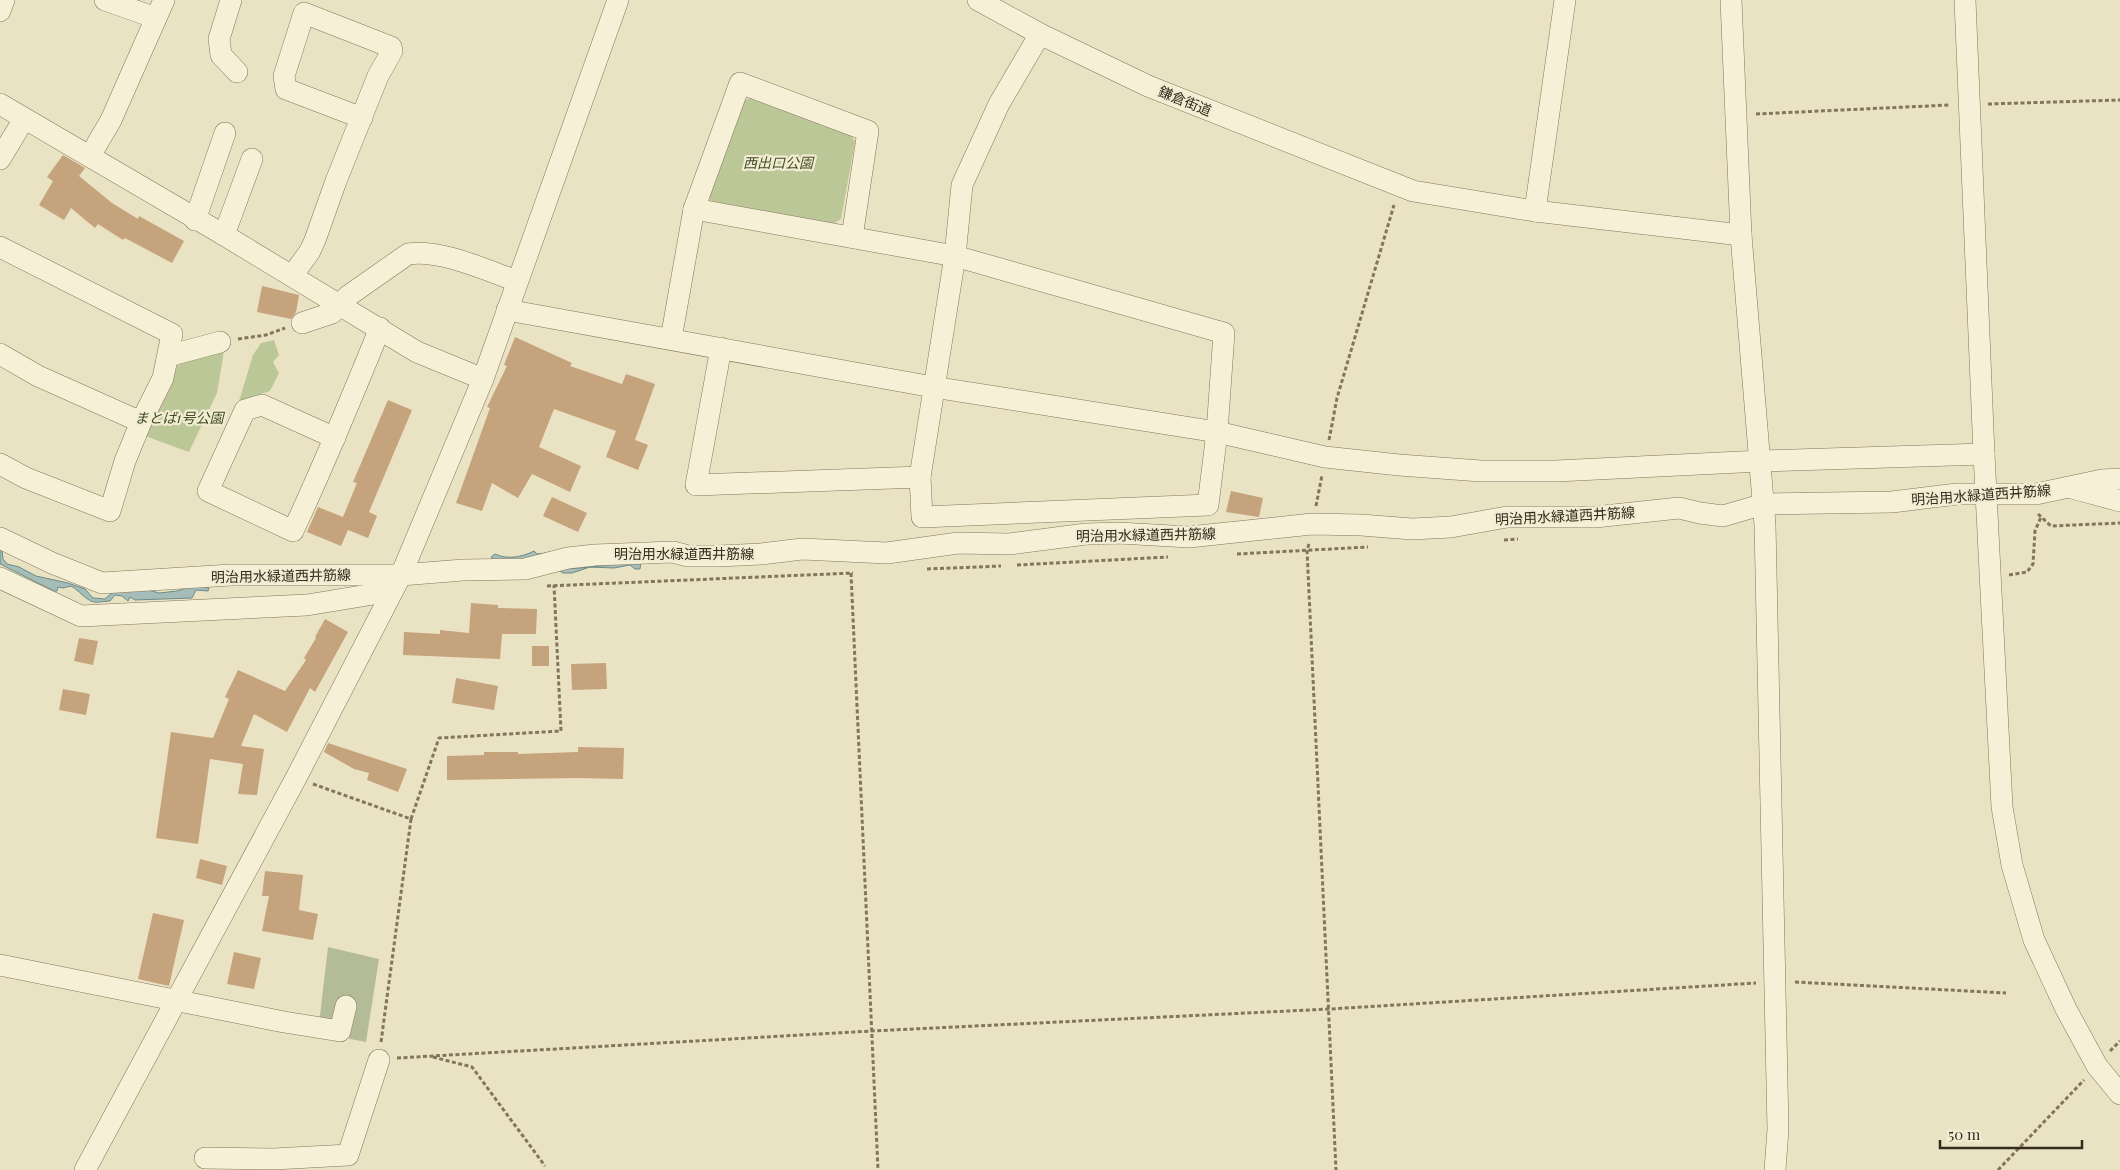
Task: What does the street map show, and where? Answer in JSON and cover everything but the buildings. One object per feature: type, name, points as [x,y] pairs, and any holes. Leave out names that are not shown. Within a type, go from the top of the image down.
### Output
[{"type":"street","points":[[0,11],[4,0]]},
{"type":"street","points":[[90,156],[111,120],[160,9],[105,0]]},
{"type":"street","points":[[231,0],[219,39],[221,56],[237,72]]},
{"type":"street","points":[[85,1170],[296,778],[397,583],[483,379],[618,0]]},
{"type":"street","name":"鎌倉街道","points":[[978,0],[1016,9],[1040,34],[1148,86],[1413,191],[1535,211],[1741,235]]},
{"type":"street","points":[[1535,211],[1566,0]]},
{"type":"street","points":[[1731,0],[1741,235],[1764,504],[1778,1129],[1776,1170]]},
{"type":"street","points":[[1966,0],[1984,454],[2002,807],[2012,865],[2034,940],[2066,1009],[2097,1066],[2120,1094]]},
{"type":"street","points":[[292,276],[316,240],[336,181],[362,118],[378,76],[392,51],[391,47],[304,13],[284,76],[286,89],[362,118]]},
{"type":"street","points":[[694,209],[955,256],[1224,333],[1217,432],[1208,505],[922,518],[920,477],[955,256],[962,185],[999,104],[1040,34]]},
{"type":"street","points":[[671,339],[694,209],[740,83],[868,131],[852,238]]},
{"type":"street","points":[[0,104],[224,235],[417,352],[483,379]]},
{"type":"street","points":[[0,159],[24,119]]},
{"type":"street","points":[[196,220],[225,134]]},
{"type":"street","points":[[224,235],[252,158]]},
{"type":"street","points":[[0,247],[172,334],[163,378],[141,422],[125,461],[110,511],[26,478],[0,464]]},
{"type":"street","points":[[302,323],[332,313],[348,296],[408,254],[419,252],[447,258],[517,281]]},
{"type":"street","points":[[507,310],[933,388],[1217,432],[1325,457],[1399,465],[1481,471],[1556,471],[1760,461],[1984,454]]},
{"type":"street","points":[[335,438],[262,405],[245,410],[208,490],[293,531],[335,438],[380,328]]},
{"type":"street","points":[[168,356],[220,342]]},
{"type":"street","points":[[721,348],[696,485],[920,477]]},
{"type":"street","points":[[0,354],[38,376],[141,422]]},
{"type":"street","name":"明治用水緑道西井筋線","points":[[0,538],[52,563],[102,583],[231,575],[397,583],[463,570],[525,569],[568,558],[595,555],[673,552],[688,556],[719,556],[760,554],[802,548],[886,553],[958,543],[1009,544],[1086,534],[1119,533],[1190,537],[1312,524],[1412,529],[1451,527],[1507,517],[1595,517],[1679,508],[1723,516],[1764,504],[1892,502],[1957,494],[2036,494],[2102,480],[2120,479]]},
{"type":"street","points":[[2070,488],[2120,501]]},
{"type":"street","points":[[0,578],[81,616],[307,605],[397,583]]},
{"type":"street","points":[[0,965],[284,1022],[340,1031],[346,1006]]},
{"type":"street","points":[[205,1158],[274,1159],[348,1155],[379,1060]]},
{"type":"path","points":[[1736,115],[1971,104],[2120,100]]},
{"type":"path","points":[[1336,1170],[1330,1009],[1307,550],[1337,398],[1400,185]]},
{"type":"path","points":[[220,342],[266,334],[302,323]]},
{"type":"path","points":[[2034,510],[2051,526],[2120,523]]},
{"type":"path","points":[[1991,576],[2017,575],[2027,572],[2033,564],[2035,531],[2041,517]]},
{"type":"path","points":[[851,573],[878,1170]]},
{"type":"path","points":[[554,585],[561,731],[439,738],[411,819],[379,1060],[871,1031],[1330,1009],[1775,981],[2006,993]]},
{"type":"path","points":[[296,778],[411,819]]},
{"type":"path","points":[[427,1056],[472,1067],[544,1166]]},
{"type":"path","points":[[1998,1170],[2097,1066]]},
{"type":"green space","name":"西出口公園","points":[[749,98],[850,134],[855,142],[841,219],[833,224],[711,201],[707,195],[743,102]]},
{"type":"green space","points":[[274,340],[279,355],[273,362],[279,373],[270,391],[239,401],[253,355],[261,343]]},
{"type":"green space","name":"まとば1号公園","points":[[224,351],[217,393],[189,452],[145,436],[173,382],[177,366],[184,359]]},
{"type":"green space","points":[[328,947],[379,959],[366,1042],[350,1039],[319,1024]]},
{"type":"water","points":[[0,549],[2,550],[3,559],[7,564],[19,567],[36,576],[85,589],[93,598],[105,599],[114,591],[148,590],[159,593],[177,591],[197,585],[209,588],[208,591],[196,590],[192,598],[135,600],[130,597],[128,601],[122,596],[115,595],[110,601],[94,602],[71,586],[58,587],[57,591],[54,591],[0,564]]},
{"type":"water","points":[[534,551],[537,554],[547,553],[531,558],[495,562],[491,557],[495,554],[515,557]]},
{"type":"water","points":[[621,562],[641,562],[640,569],[635,569],[630,565],[614,568],[591,567]]},
{"type":"water","points":[[590,567],[572,573],[563,573],[555,568],[568,568]]}]
